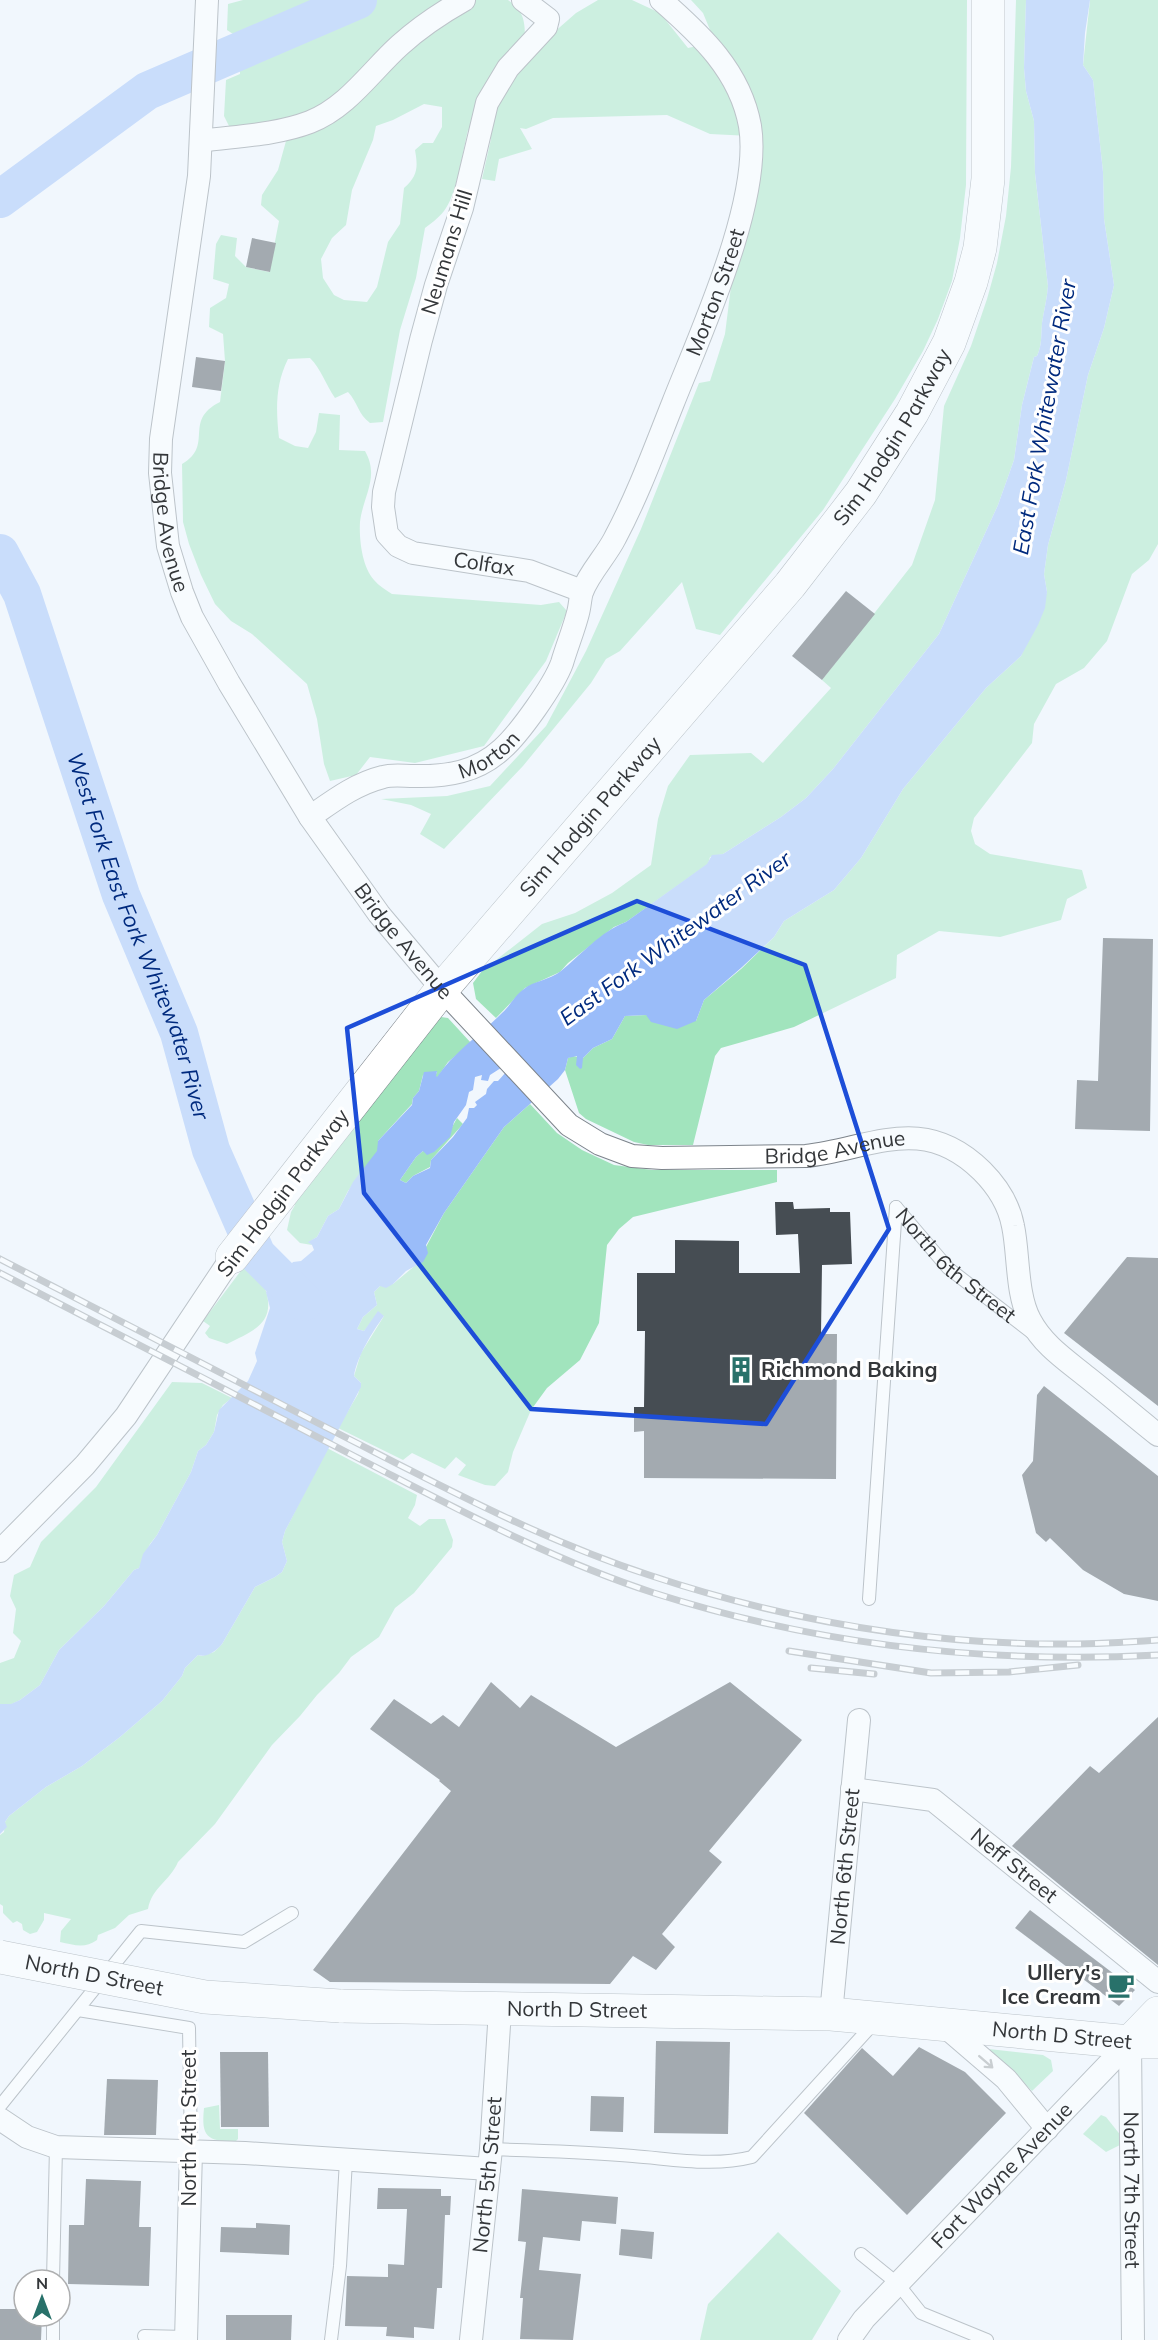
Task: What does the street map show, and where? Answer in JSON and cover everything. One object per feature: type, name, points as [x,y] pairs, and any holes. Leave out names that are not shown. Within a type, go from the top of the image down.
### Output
[{"type":"street","points":[[201,141],[282,131],[311,121],[336,106],[356,90],[400,45],[436,16],[464,0]]},
{"type":"street","name":"Neumans Hill","points":[[387,534],[384,524],[384,492],[424,329],[462,208],[487,103],[508,68],[546,27],[548,19],[523,0]]},
{"type":"street","name":"Morton Street","points":[[582,591],[615,539],[644,474],[716,291],[742,212],[748,182],[751,140],[749,125],[730,73],[714,51],[661,0]]},
{"type":"street","name":"Sim Hodgin Parkway","points":[[0,1551],[85,1465],[126,1416],[232,1257],[291,1182],[450,997],[790,585],[861,493],[912,413],[949,343],[968,292],[980,248],[988,179],[988,0]]},
{"type":"street","name":"Bridge Avenue","points":[[207,10],[204,102],[196,198],[161,439],[161,494],[168,546],[192,616],[229,683],[310,817],[379,914],[450,997],[569,1125],[600,1144],[632,1156],[651,1158],[806,1156],[869,1142],[902,1138],[941,1144],[958,1151],[989,1179],[1006,1205],[1016,1240],[1024,1305],[1044,1342],[1158,1435]]},
{"type":"street","name":"Colfax","points":[[387,534],[398,546],[413,553],[529,571],[582,591]]},
{"type":"street","name":"Morton","points":[[310,817],[359,785],[386,776],[438,777],[460,773],[490,759],[517,733],[560,667],[578,614],[582,591]]},
{"type":"street","name":"North 6th Street","points":[[831,2014],[859,1720]]},
{"type":"street","name":"Neff Street","points":[[852,1789],[933,1800],[1158,1982]]},
{"type":"street","name":"North D Street","points":[[0,1957],[205,1997],[275,2003],[500,2010],[831,2014],[1144,2042]]},
{"type":"street","name":"North 5th Street","points":[[471,2340],[490,2159],[500,2010]]},
{"type":"street","name":"Fort Wayne Avenue","points":[[849,2340],[864,2319],[1047,2129],[1144,2042],[1158,2013]]},
{"type":"street","points":[[942,2024],[1006,2079],[1047,2129]]},
{"type":"street","name":"North 7th Street","points":[[1133,2340],[1144,2042]]},
{"type":"street","points":[[0,2119],[27,2137],[56,2147],[191,2151],[346,2160],[490,2159]]},
{"type":"street","name":"North 4th Street","points":[[186,2339],[191,2151]]},
{"type":"lane","name":"North 6th Street","points":[[870,1599],[896,1207],[948,1268],[1044,1342]]},
{"type":"lane","points":[[0,2106],[141,1931],[244,1942],[292,1913]]},
{"type":"lane","name":"North 4th Street","points":[[78,2010],[189,2028],[191,2151]]},
{"type":"lane","points":[[490,2159],[632,2156],[697,2162],[731,2162],[752,2157],[878,2018]]},
{"type":"lane","points":[[53,2268],[56,2147]]},
{"type":"lane","points":[[331,2340],[340,2266],[346,2160]]},
{"type":"lane","points":[[861,2254],[898,2284],[921,2313],[987,2340]]},
{"type":"lane","points":[[144,2336],[186,2339]]},
{"type":"highlighted area","points":[[637,901],[805,965],[889,1229],[766,1424],[531,1409],[364,1193],[347,1028]]},
{"type":"green space","points":[[243,0],[508,0],[522,16],[525,37],[544,41],[576,13],[598,0],[632,0],[660,13],[688,48],[715,42],[703,13],[691,0],[967,0],[966,185],[960,238],[952,281],[938,319],[923,351],[895,399],[823,510],[720,635],[696,629],[682,582],[620,651],[606,659],[591,683],[523,766],[444,849],[420,834],[431,814],[411,805],[381,799],[447,796],[490,786],[546,726],[586,651],[641,529],[699,383],[710,381],[725,334],[750,136],[710,134],[667,115],[553,118],[526,129],[520,128],[532,149],[499,159],[495,181],[482,179],[491,139],[468,130],[450,201],[442,214],[425,228],[416,278],[400,330],[383,422],[370,423],[348,392],[335,398],[310,358],[288,359],[281,378],[278,398],[279,438],[295,446],[308,448],[316,432],[319,413],[340,415],[339,450],[365,451],[369,460],[371,478],[360,522],[360,536],[367,568],[378,584],[392,594],[541,605],[559,602],[567,611],[546,661],[484,746],[415,763],[370,757],[356,775],[330,781],[324,764],[317,719],[307,684],[252,634],[231,621],[215,604],[201,575],[183,522],[182,464],[192,457],[197,449],[203,417],[209,409],[220,402],[225,361],[223,334],[209,327],[210,308],[226,298],[229,284],[213,279],[216,244],[221,235],[237,238],[235,256],[246,267],[269,272],[279,221],[261,205],[262,195],[278,170],[286,141],[237,142],[224,116],[226,80],[240,74],[239,38],[227,30],[228,4]],"holes":[[[424,104],[442,107],[442,127],[433,143],[423,143],[415,150],[416,171],[404,188],[400,224],[388,242],[377,287],[367,302],[344,300],[334,295],[323,278],[321,259],[332,238],[346,225],[352,190],[373,140],[376,126]]]},
{"type":"green space","points":[[1016,0],[1026,0],[1024,68],[1026,91],[1034,121],[1035,173],[1048,291],[1041,344],[1037,356],[1034,357],[1022,405],[1014,460],[998,505],[939,634],[833,769],[806,798],[723,854],[710,857],[708,864],[626,922],[614,927],[560,972],[525,988],[496,1018],[476,999],[473,983],[482,971],[542,924],[575,913],[612,893],[651,865],[658,819],[668,786],[690,755],[751,753],[763,763],[831,688],[822,680],[912,565],[935,500],[944,406],[971,346],[987,299],[1006,216],[1011,167]]},
{"type":"green space","points":[[1090,0],[1158,0],[1158,544],[1149,560],[1132,574],[1107,641],[1084,668],[1056,684],[1034,724],[1032,743],[974,818],[971,831],[975,844],[990,854],[1082,870],[1087,888],[1067,899],[1061,920],[1000,937],[939,931],[897,955],[896,978],[794,1027],[721,1048],[715,1056],[693,1145],[648,1145],[634,1142],[586,1119],[579,1113],[565,1070],[568,1058],[573,1056],[583,1058],[593,1048],[612,1039],[625,1016],[646,1015],[696,1021],[704,1000],[774,937],[784,921],[834,890],[861,858],[903,789],[986,688],[1021,656],[1047,592],[1044,574],[1048,545],[1066,480],[1088,375],[1104,328],[1114,285],[1104,219],[1103,172],[1093,80],[1083,65]]},
{"type":"green space","points":[[441,1017],[448,1018],[471,1043],[448,1062],[437,1078],[435,1076],[437,1072],[423,1075],[419,1091],[413,1098],[412,1104],[378,1141],[378,1151],[348,1191],[339,1209],[328,1216],[317,1237],[309,1242],[312,1245],[300,1243],[287,1230],[295,1205],[293,1203]]},
{"type":"green space","points":[[530,1104],[557,1133],[582,1150],[614,1165],[652,1170],[777,1170],[777,1182],[633,1217],[619,1229],[607,1245],[599,1323],[580,1360],[547,1388],[531,1410],[513,1452],[508,1472],[495,1486],[485,1485],[458,1475],[466,1465],[456,1457],[445,1469],[412,1453],[403,1460],[338,1428],[358,1394],[361,1383],[354,1376],[361,1353],[384,1316],[375,1318],[364,1331],[357,1329],[363,1317],[377,1305],[374,1292],[380,1286],[393,1284],[417,1264],[444,1213],[504,1127]]},
{"type":"green space","points":[[457,1118],[463,1124],[431,1160],[430,1167],[413,1176],[406,1183],[400,1180],[416,1157],[423,1151],[436,1148],[444,1142]]},
{"type":"green space","points":[[249,1260],[265,1288],[268,1309],[265,1317],[254,1330],[227,1344],[209,1338],[205,1333],[210,1326],[203,1321]]},
{"type":"green space","points":[[172,1382],[202,1383],[232,1398],[223,1405],[217,1415],[214,1432],[206,1445],[198,1451],[191,1472],[139,1568],[134,1570],[104,1606],[59,1650],[40,1685],[12,1704],[0,1704],[0,1663],[14,1658],[21,1641],[13,1633],[16,1609],[10,1596],[14,1575],[30,1567],[41,1542],[96,1487]]},
{"type":"green space","points":[[327,1448],[417,1495],[408,1518],[420,1526],[429,1519],[445,1519],[453,1540],[452,1547],[414,1593],[395,1608],[379,1637],[351,1657],[272,1745],[215,1824],[178,1862],[175,1869],[157,1889],[148,1909],[129,1915],[115,1928],[98,1935],[97,1940],[93,1943],[84,1945],[60,1942],[61,1931],[71,1919],[44,1913],[44,1920],[37,1932],[30,1934],[23,1930],[22,1924],[17,1921],[13,1923],[3,1913],[3,1906],[0,1904],[0,1835],[4,1832],[5,1822],[9,1816],[46,1787],[82,1766],[120,1737],[162,1701],[182,1676],[185,1668],[198,1655],[214,1652],[222,1644],[255,1587],[282,1572],[287,1561],[282,1542],[285,1531]]},
{"type":"green space","points":[[989,2049],[1043,2055],[1051,2060],[1053,2071],[1032,2091]]},
{"type":"green space","points":[[219,2105],[220,2129],[238,2129],[238,2139],[235,2142],[212,2138],[205,2131],[204,2108]]},
{"type":"green space","points":[[1101,2115],[1106,2117],[1126,2142],[1106,2152],[1083,2134]]},
{"type":"green space","points":[[778,2232],[841,2291],[812,2340],[700,2340],[708,2304]]},
{"type":"water","name":"East Fork Whitewater River","points":[[1026,0],[1090,0],[1083,65],[1093,80],[1103,172],[1104,219],[1114,285],[1104,328],[1088,375],[1066,480],[1048,545],[1044,574],[1047,592],[1045,608],[1021,656],[986,688],[903,789],[861,858],[834,890],[784,921],[774,937],[704,1000],[696,1021],[677,1029],[651,1022],[646,1015],[625,1016],[612,1039],[593,1048],[583,1058],[582,1068],[576,1065],[577,1056],[568,1058],[565,1070],[558,1079],[504,1127],[444,1213],[426,1245],[428,1253],[423,1262],[406,1271],[393,1284],[386,1288],[380,1286],[374,1292],[377,1305],[363,1317],[357,1329],[364,1331],[378,1311],[384,1316],[358,1361],[354,1376],[361,1383],[361,1387],[285,1531],[282,1542],[287,1561],[282,1572],[255,1587],[222,1644],[205,1656],[198,1655],[185,1668],[182,1676],[162,1701],[82,1766],[46,1787],[9,1816],[5,1822],[7,1827],[0,1834],[0,1704],[11,1704],[20,1700],[40,1685],[59,1650],[104,1606],[134,1570],[139,1568],[143,1554],[157,1535],[191,1472],[198,1451],[206,1445],[214,1432],[219,1410],[248,1381],[257,1361],[255,1353],[270,1308],[266,1292],[293,1262],[301,1261],[314,1250],[308,1242],[317,1237],[328,1216],[339,1209],[353,1182],[377,1151],[378,1141],[412,1105],[424,1072],[437,1071],[437,1077],[451,1060],[502,1013],[524,989],[557,974],[600,937],[626,922],[707,864],[712,855],[723,854],[806,798],[833,769],[939,634],[998,505],[1014,460],[1022,405],[1034,357],[1037,356],[1041,344],[1048,286],[1035,173],[1034,121],[1026,91],[1024,68]],"holes":[[[504,1066],[507,1071],[498,1081],[494,1081],[486,1094],[475,1102],[477,1105],[474,1108],[469,1108],[467,1118],[431,1160],[430,1168],[413,1176],[406,1183],[400,1180],[416,1157],[423,1151],[427,1155],[434,1152],[450,1137],[454,1122],[466,1105],[469,1092],[473,1090],[475,1077],[482,1075],[481,1080],[488,1081],[490,1075]]]},
{"type":"building","points":[[252,238],[276,243],[270,272],[246,267]]},
{"type":"building","points":[[196,357],[225,361],[221,391],[192,387]]},
{"type":"building","points":[[846,591],[875,614],[822,680],[792,656]]},
{"type":"building","points":[[1103,938],[1153,939],[1150,1131],[1075,1129],[1077,1080],[1098,1081]]},
{"type":"building","name":"Richmond Baking","points":[[775,1202],[793,1202],[794,1209],[830,1208],[830,1212],[850,1212],[852,1264],[822,1265],[821,1334],[837,1334],[836,1479],[644,1478],[644,1431],[634,1432],[634,1407],[644,1407],[645,1331],[637,1331],[637,1273],[675,1273],[675,1240],[739,1241],[739,1273],[800,1273],[798,1234],[776,1235]]},
{"type":"building","points":[[1127,1257],[1158,1258],[1158,1406],[1064,1333]]},
{"type":"building","points":[[1044,1386],[1158,1476],[1158,1601],[1124,1594],[1083,1570],[1050,1538],[1046,1542],[1036,1533],[1022,1475],[1033,1461],[1037,1395]]},
{"type":"building","points":[[491,1682],[520,1708],[531,1695],[616,1747],[730,1682],[802,1740],[709,1851],[722,1862],[662,1934],[675,1947],[656,1970],[633,1956],[610,1984],[330,1982],[313,1970],[451,1791],[440,1780],[370,1729],[394,1699],[431,1724],[443,1715],[459,1727]]},
{"type":"building","points":[[1158,1717],[1158,1965],[1012,1846],[1090,1766],[1099,1773]]},
{"type":"building","points":[[1030,1910],[1135,1990],[1119,2006],[1015,1928]]},
{"type":"building","points":[[656,2041],[730,2042],[728,2134],[654,2133]]},
{"type":"building","points":[[919,2047],[965,2072],[1006,2113],[907,2215],[804,2113],[862,2048],[893,2076]]},
{"type":"building","points":[[220,2052],[268,2052],[269,2127],[221,2127]]},
{"type":"building","points":[[107,2079],[158,2080],[156,2135],[104,2135]]},
{"type":"building","points":[[591,2096],[624,2097],[623,2132],[590,2131]]},
{"type":"building","points":[[86,2179],[141,2181],[139,2227],[151,2227],[149,2286],[72,2284],[72,2268],[68,2268],[69,2225],[84,2225]]},
{"type":"building","points":[[378,2188],[441,2189],[441,2196],[451,2196],[450,2215],[445,2215],[442,2288],[437,2288],[434,2329],[414,2327],[414,2338],[386,2336],[387,2327],[345,2326],[347,2276],[388,2277],[388,2264],[404,2265],[407,2209],[377,2209]]},
{"type":"building","points":[[522,2189],[618,2197],[616,2224],[582,2221],[580,2241],[543,2237],[539,2270],[581,2274],[573,2340],[520,2339],[523,2298],[520,2298],[526,2242],[518,2241]]},
{"type":"building","points":[[256,2223],[290,2225],[289,2255],[220,2252],[221,2227],[256,2228]]},
{"type":"building","points":[[621,2229],[654,2232],[652,2259],[619,2255]]},
{"type":"building","points":[[0,2309],[12,2309],[12,2328],[42,2328],[41,2340],[0,2340]]},
{"type":"building","points":[[226,2315],[292,2315],[291,2340],[226,2340]]},
{"type":"waterway","name":"West Fork East Fork Whitewater River","points":[[0,199],[147,91],[358,0]]},
{"type":"waterway","name":"West Fork East Fork Whitewater River","points":[[0,553],[22,594],[121,895],[179,1033],[211,1150],[257,1255],[304,1302]]},
{"type":"railway","points":[[0,1259],[456,1493],[570,1546],[649,1575],[700,1591],[804,1617],[910,1634],[1017,1643],[1082,1644],[1158,1640]]},
{"type":"railway","points":[[0,1273],[464,1512],[539,1548],[654,1593],[777,1626],[903,1647],[1030,1656],[1158,1655]]},
{"type":"railway","points":[[789,1651],[931,1673],[1009,1672],[1078,1665]]},
{"type":"railway","points":[[811,1668],[874,1674]]},
{"type":"place","name":"Richmond Baking","points":[[741,1370]]},
{"type":"place","name":"Ullery's Ice Cream","points":[[1121,1985]]}]
